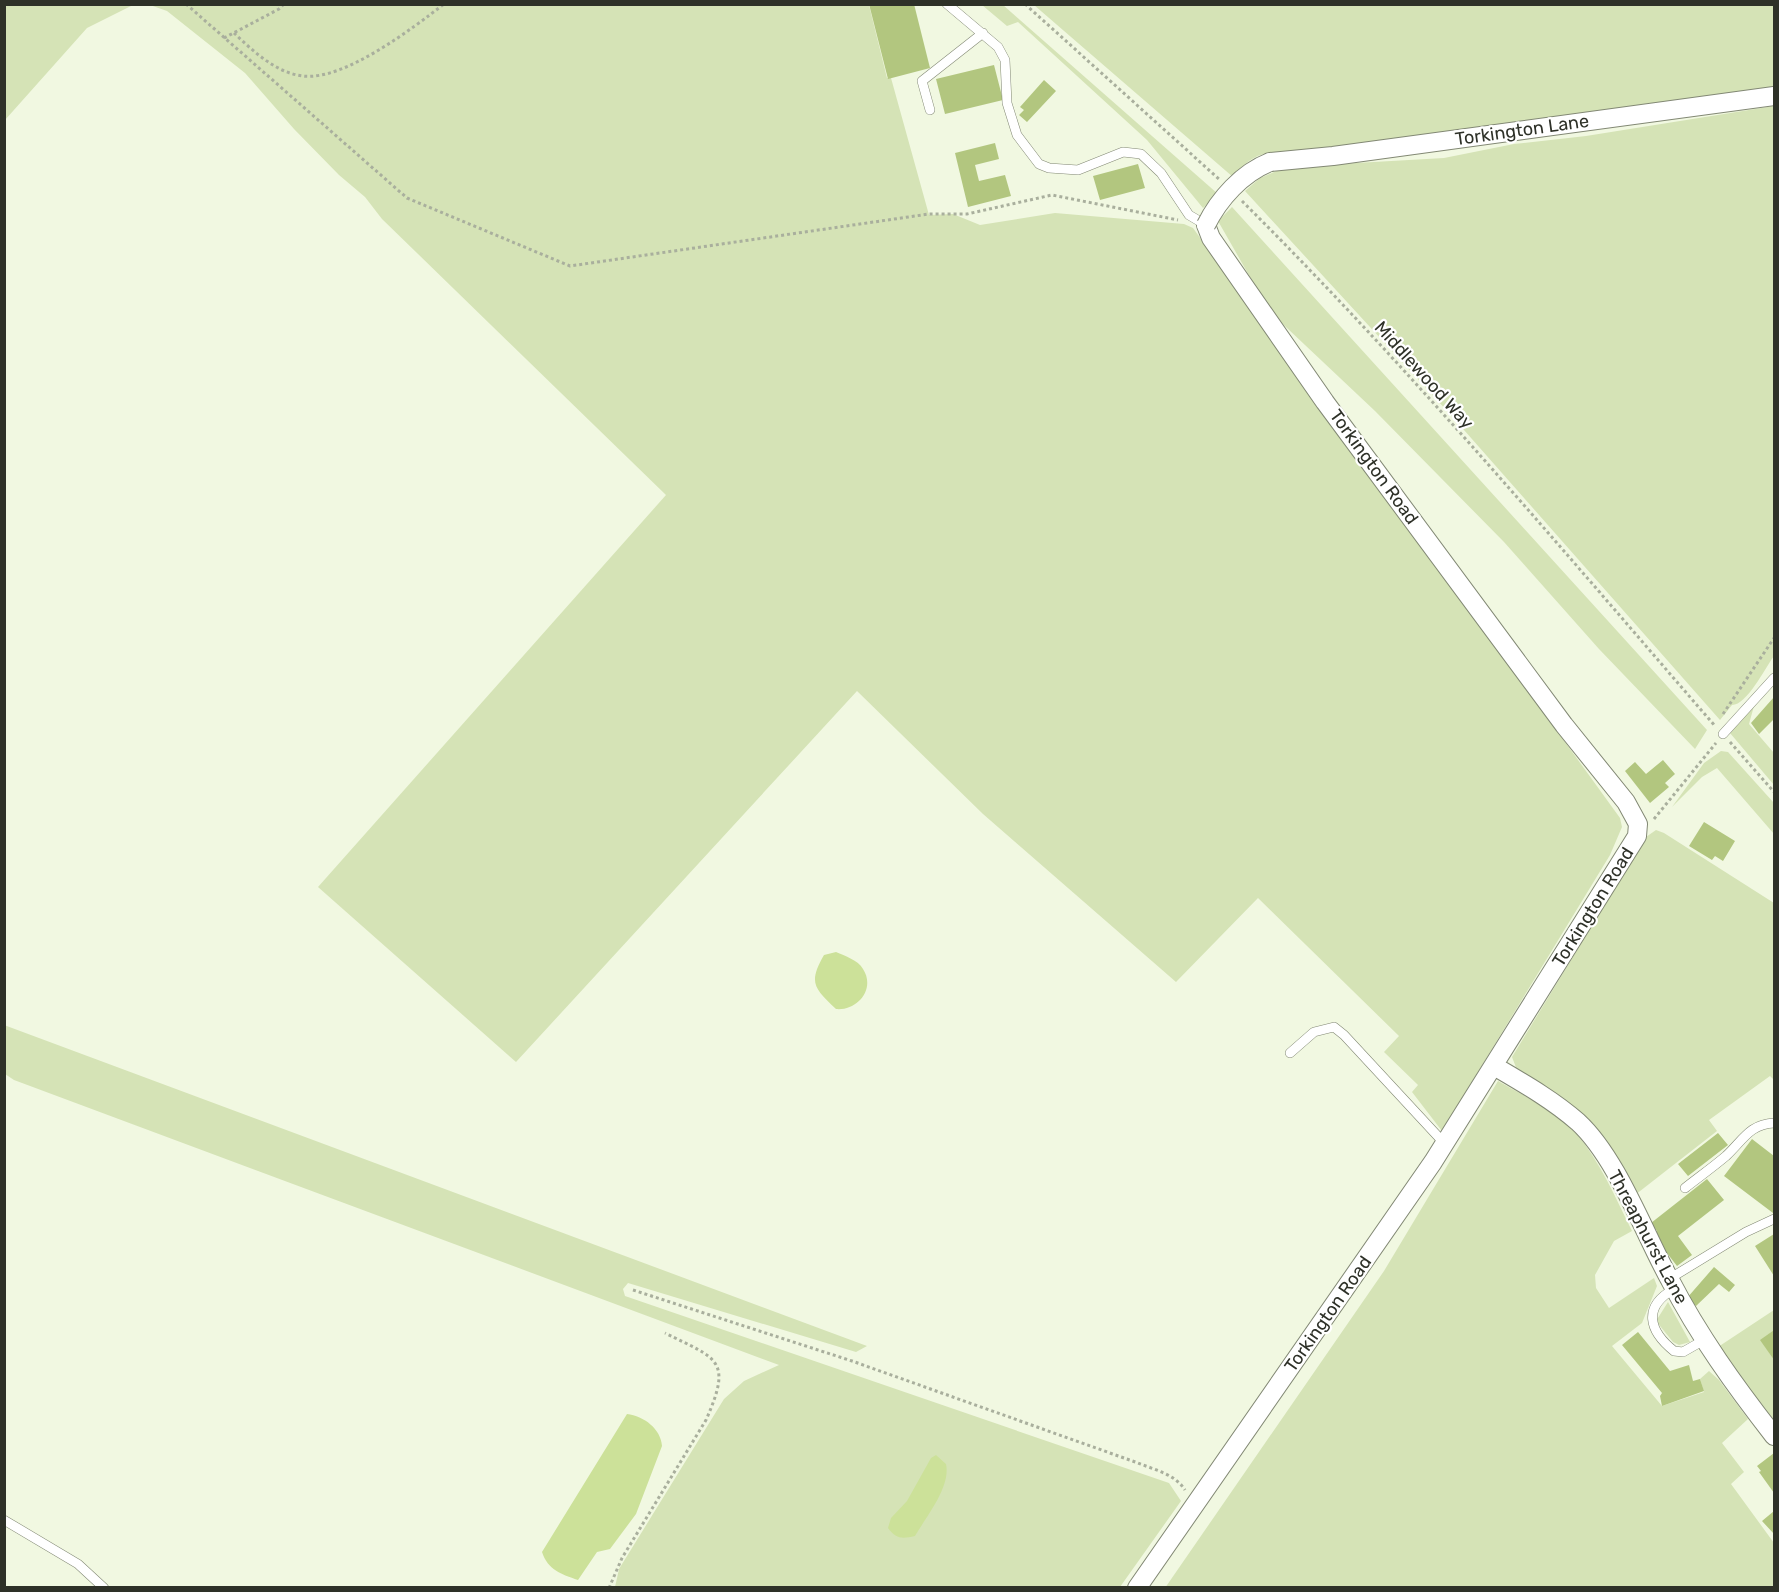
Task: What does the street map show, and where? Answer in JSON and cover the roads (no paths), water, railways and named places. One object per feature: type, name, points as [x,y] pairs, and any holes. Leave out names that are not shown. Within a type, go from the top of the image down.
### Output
[{"type":"street","name":"Torkington Lane","points":[[1206,225],[1215,206],[1255,168],[1269,162],[1333,156],[1774,96]]},
{"type":"street","name":"Torkington Road","points":[[1137,1587],[1445,1144],[1636,836],[1638,824],[1626,802],[1564,725],[1325,402],[1211,238],[1206,225]]},
{"type":"street","name":"Threaphurst Lane","points":[[1494,1066],[1545,1097],[1579,1123],[1604,1154],[1671,1284],[1704,1340],[1717,1361],[1774,1436]]},
{"type":"lane","points":[[946,4],[998,47],[1005,60],[1007,103],[1012,120],[1026,149],[1039,164],[1049,168],[1078,170],[1123,152],[1141,154],[1161,173],[1189,215],[1206,225]]},
{"type":"lane","points":[[930,111],[922,81],[983,33]]},
{"type":"lane","points":[[1723,734],[1774,678]]},
{"type":"lane","points":[[1290,1053],[1314,1032],[1334,1027],[1445,1144]]},
{"type":"lane","points":[[1685,1188],[1727,1155],[1746,1133],[1761,1124],[1774,1123]]},
{"type":"lane","points":[[1704,1340],[1683,1352],[1674,1352],[1653,1328],[1651,1321],[1656,1308],[1671,1284],[1746,1232],[1774,1219]]},
{"type":"lane","points":[[4,1520],[78,1564],[104,1587]]}]
